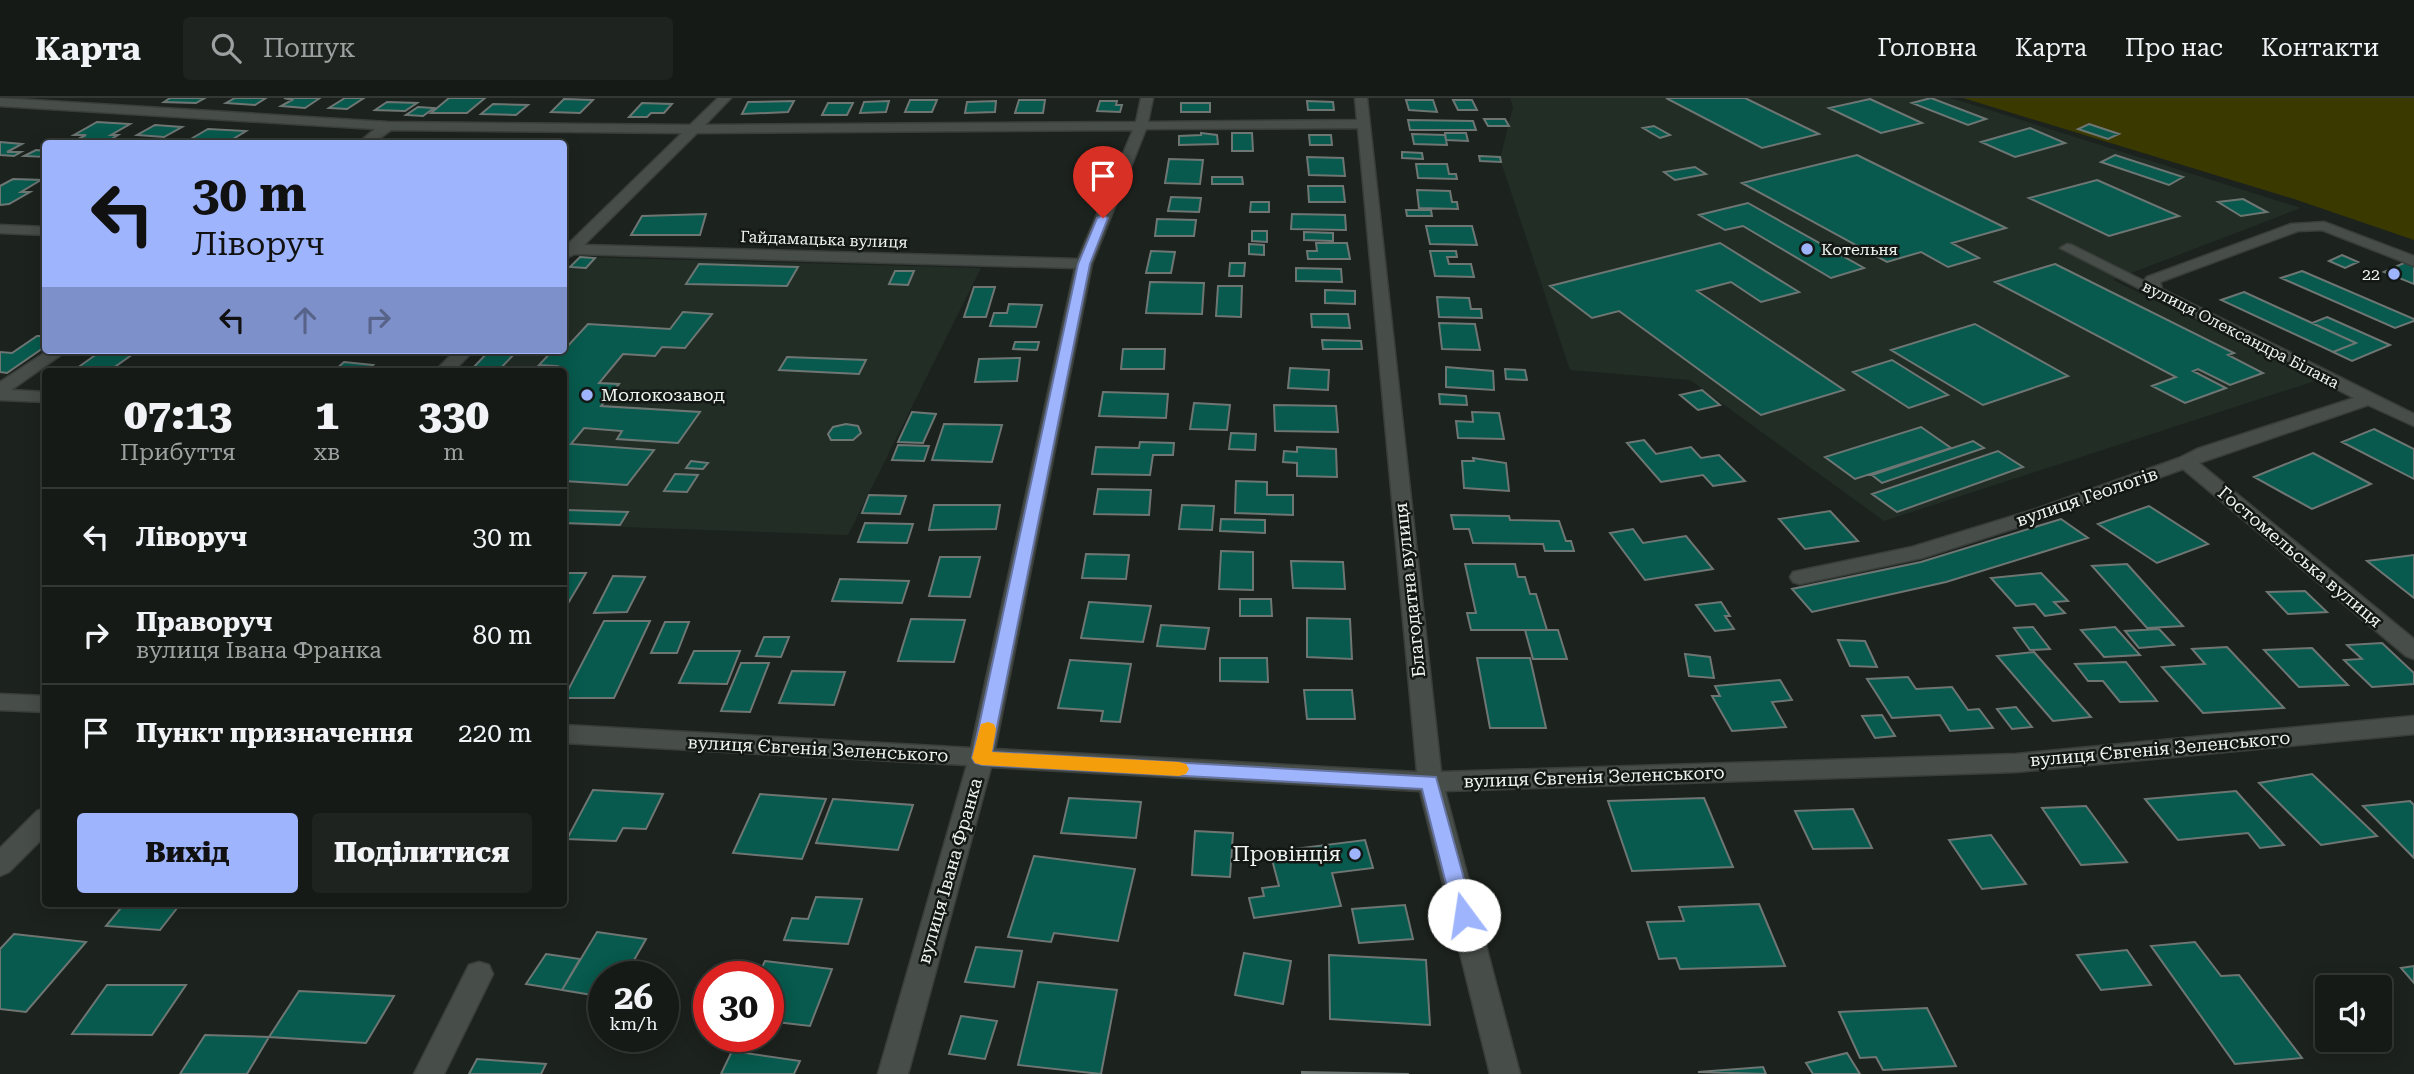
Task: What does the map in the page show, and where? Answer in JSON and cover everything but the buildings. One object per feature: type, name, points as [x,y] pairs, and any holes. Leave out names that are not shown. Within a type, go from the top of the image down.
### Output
[{"type":"street","points":[[567,251],[725,98]]},
{"type":"street","name":"вулиця Івана Франка","points":[[893,1074],[982,758],[1084,264],[1141,126],[1147,98]]},
{"type":"street","name":"Благодатна вулиця","points":[[1361,98],[1430,782],[1505,1074]]},
{"type":"street","points":[[1,100],[388,126],[695,128],[1363,124]]},
{"type":"street","points":[[369,140],[388,126]]},
{"type":"street","points":[[2154,290],[2152,280],[2296,227],[2324,226],[2414,261]]},
{"type":"street","points":[[0,229],[42,231]]},
{"type":"street","name":"вулиця Олександра Білана","points":[[2067,248],[2414,422]]},
{"type":"street","name":"Гайдамацька вулиця","points":[[567,252],[1084,264]]},
{"type":"street","points":[[0,392],[54,354]]},
{"type":"street","points":[[447,368],[462,354]]},
{"type":"street","points":[[0,392],[42,397]]},
{"type":"street","name":"вулиця Геологів","points":[[1800,577],[1915,553],[2043,513],[2186,462],[2204,453],[2368,399]]},
{"type":"street","name":"Гостомельська вулиця","points":[[2186,462],[2414,651]]},
{"type":"street","points":[[0,702],[42,704]]},
{"type":"street","name":"вулиця Євгенія Зеленського","points":[[567,734],[1430,782],[2016,762],[2414,725]]},
{"type":"street","points":[[0,865],[42,822]]},
{"type":"street","points":[[429,1074],[479,974]]},
{"type":"shaded area","points":[[1510,98],[1951,98],[2301,208],[2113,280],[2318,380],[1884,521],[1690,380],[1570,370],[1500,159],[1513,107]]},
{"type":"shaded area","points":[[1963,98],[2414,98],[2414,240],[2294,199]]},
{"type":"shaded area","name":"Молокозавод","points":[[580,257],[981,268],[848,535],[567,525],[567,368],[473,368],[486,354],[567,354],[567,271]]},
{"type":"slow traffic","points":[[988,729],[982,758],[1179,769]]},
{"type":"place","name":"Котельня","points":[[1807,249]]},
{"type":"place","name":"22","points":[[2394,274]]},
{"type":"place","name":"Молокозавод","points":[[587,395]]},
{"type":"place","name":"Провінція","points":[[1355,854]]},
{"type":"route","points":[[1103,218],[1084,264],[982,758],[1430,782],[1464,915]]}]
